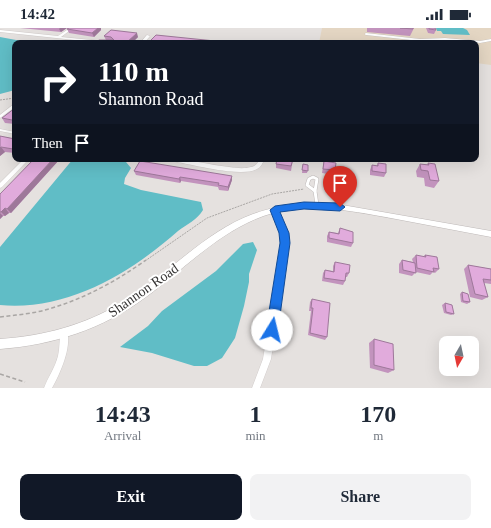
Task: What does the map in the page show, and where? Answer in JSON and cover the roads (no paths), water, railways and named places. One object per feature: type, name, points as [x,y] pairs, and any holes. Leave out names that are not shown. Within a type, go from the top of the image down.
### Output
[{"type":"street","points":[[18,32],[25,28]]},
{"type":"street","points":[[59,37],[72,28]]},
{"type":"street","points":[[0,30],[79,40]]},
{"type":"street","points":[[145,40],[148,36]]},
{"type":"street","points":[[0,117],[12,107]]},
{"type":"street","points":[[0,130],[12,132]]},
{"type":"street","points":[[0,186],[24,162]]},
{"type":"street","points":[[190,162],[237,170],[252,169],[259,165],[260,162]]},
{"type":"street","name":"Shannon Road","points":[[0,344],[31,341],[64,334],[98,321],[128,304],[225,230],[246,219],[275,210],[293,206],[317,205],[353,209],[491,234]]},
{"type":"street","points":[[256,388],[267,359],[285,243],[284,233],[275,210]]},
{"type":"street","points":[[48,388],[60,366],[63,354],[64,334]]},
{"type":"lane","points":[[366,34],[420,40],[465,40]]},
{"type":"lane","points":[[479,41],[491,40]]},
{"type":"lane","points":[[315,191],[308,187],[307,182],[313,177],[317,179],[315,191],[317,205]]},
{"type":"water","points":[[436,28],[463,28],[467,30],[470,35],[443,34],[441,31],[437,31]]},
{"type":"water","points":[[0,37],[16,40],[12,40],[12,91],[0,94]]},
{"type":"water","points":[[71,162],[126,162],[131,168],[125,178],[124,184],[141,190],[201,202],[203,210],[195,219],[159,247],[118,275],[73,296],[50,302],[25,305],[0,305],[0,247]]},
{"type":"water","points":[[253,242],[257,250],[249,274],[249,282],[244,306],[235,338],[222,358],[207,366],[194,366],[152,353],[120,347],[148,326],[162,311],[216,271],[243,244]]}]
